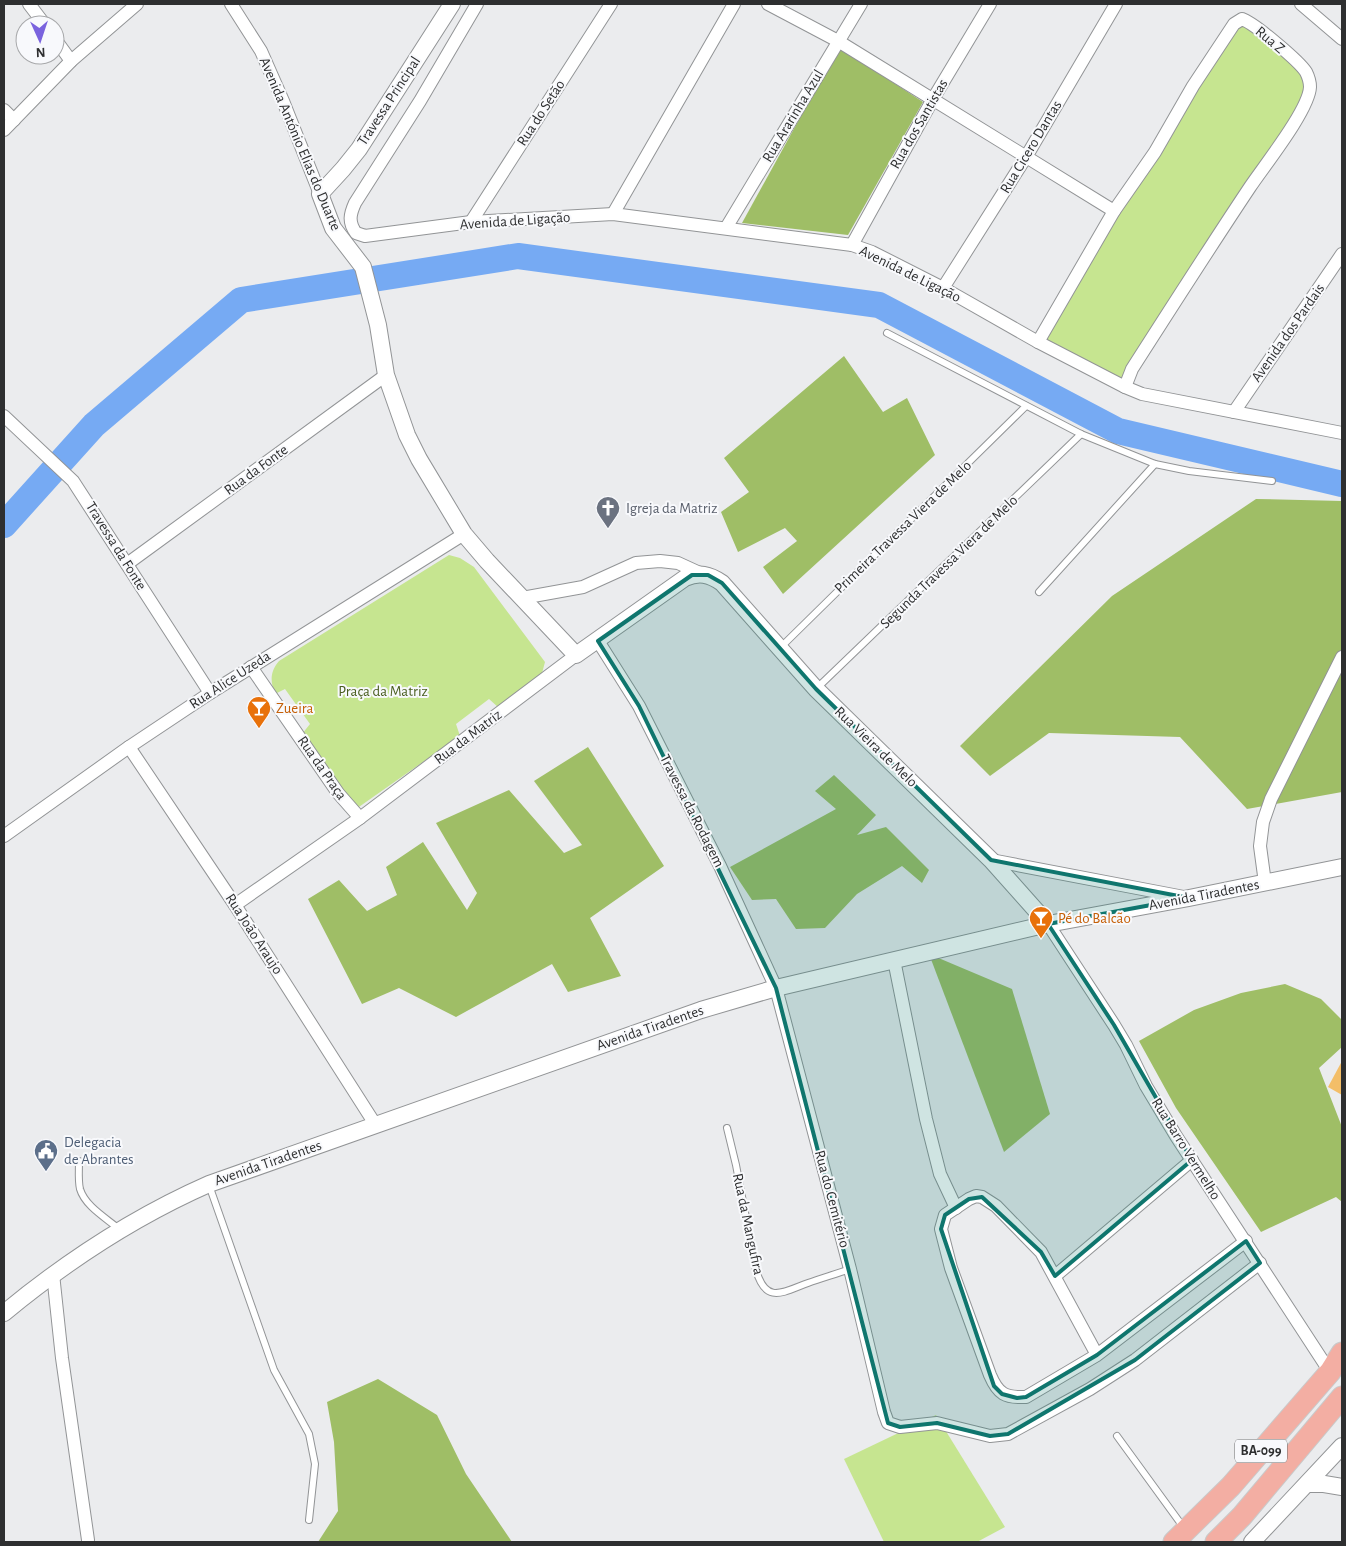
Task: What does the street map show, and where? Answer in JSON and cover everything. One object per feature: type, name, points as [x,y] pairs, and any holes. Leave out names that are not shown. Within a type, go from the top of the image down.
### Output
[{"type":"highway","name":"BA-099","points":[[1180,1537],[1231,1486],[1330,1372],[1342,1354]]},
{"type":"highway","name":"BA-099","points":[[1216,1542],[1242,1516],[1342,1397]]},
{"type":"street","points":[[29,4],[37,15]]},
{"type":"street","points":[[4,130],[72,61],[137,4]]},
{"type":"street","name":"Avenida António Elias do Duarte","points":[[231,4],[264,60],[283,101],[333,228],[361,262],[372,296],[386,375],[407,435],[418,459],[464,534]]},
{"type":"street","name":"Travessa Principal","points":[[320,194],[359,148],[452,4]]},
{"type":"street","name":"Avenida de Ligação","points":[[477,4],[420,101],[355,202],[350,214],[352,226],[356,233],[365,236],[471,222],[613,214],[852,245],[872,252],[942,288],[1038,342],[1142,394],[1342,433]]},
{"type":"street","name":"Rua do Setão","points":[[471,222],[611,4]]},
{"type":"street","points":[[613,214],[734,4]]},
{"type":"street","points":[[768,4],[838,41],[1114,211]]},
{"type":"street","name":"Rua Ararinha Azul","points":[[726,228],[861,4]]},
{"type":"street","name":"Rua dos Santistas","points":[[852,245],[933,99],[990,4]]},
{"type":"street","name":"Rua Cicero Dantas","points":[[942,288],[1026,157],[1116,4]]},
{"type":"street","points":[[1308,5],[1342,39]]},
{"type":"street","name":"Rua Z","points":[[1038,342],[1114,211],[1155,152],[1193,86],[1234,24],[1238,20],[1246,21],[1305,72],[1310,84],[1302,110],[1132,369],[1125,387]]},
{"type":"street","points":[[65,52],[72,61]]},
{"type":"street","points":[[4,110],[14,120]]},
{"type":"street","name":"Avenida dos Pardais","points":[[1234,412],[1342,254]]},
{"type":"street","name":"Rua da Fonte","points":[[127,564],[386,375]]},
{"type":"street","name":"Travessa da Fonte","points":[[4,416],[73,480],[210,692]]},
{"type":"street","points":[[464,534],[576,655]]},
{"type":"street","name":"Rua Alice Uzeda","points":[[4,836],[210,692],[464,534]]},
{"type":"street","points":[[522,598],[583,587],[636,563],[660,561],[678,563],[702,574]]},
{"type":"street","name":"Rua Vieira de Melo","points":[[702,574],[708,575],[722,584],[816,689],[991,860],[1048,924]]},
{"type":"street","name":"Rua da Matriz","points":[[235,905],[360,818],[576,655],[684,578],[702,574]]},
{"type":"street","name":"Travessa da Rodagem","points":[[598,641],[639,706],[720,866],[776,988]]},
{"type":"street","points":[[1265,883],[1260,846],[1263,822],[1271,799],[1342,657]]},
{"type":"street","name":"Rua da Praça","points":[[250,666],[338,793],[360,818]]},
{"type":"street","name":"Rua João Araujo","points":[[129,747],[235,905],[375,1124]]},
{"type":"street","points":[[991,860],[1189,898]]},
{"type":"street","name":"Avenida Tiradentes","points":[[4,1313],[53,1274],[120,1230],[176,1198],[209,1184],[375,1124],[701,1010],[776,988],[1048,924],[1189,898],[1342,866]]},
{"type":"street","name":"Rua Barro Vermelho","points":[[1048,924],[1114,1025],[1146,1086],[1192,1160],[1330,1372]]},
{"type":"street","points":[[894,960],[930,1138],[940,1174],[956,1208]]},
{"type":"street","name":"Rua do Cemitério","points":[[776,988],[850,1269],[888,1423],[896,1427],[937,1423],[990,1436],[1008,1434],[1090,1389],[1135,1360],[1260,1263]]},
{"type":"street","points":[[1055,1276],[1192,1160]]},
{"type":"street","points":[[1097,1356],[1041,1252],[996,1206],[982,1197],[976,1196],[945,1215],[941,1229],[951,1268],[994,1386],[1002,1394],[1011,1397],[1026,1397],[1097,1356],[1246,1241]]},
{"type":"street","points":[[53,1274],[88,1540]]},
{"type":"street","points":[[1252,1542],[1342,1449]]},
{"type":"street","points":[[1307,1484],[1342,1487]]},
{"type":"lane","points":[[887,332],[1082,434],[1156,464],[1189,471],[1272,481]]},
{"type":"lane","name":"Primeira Travessa Viera de Melo","points":[[780,647],[1026,406]]},
{"type":"lane","name":"Segunda Travessa Viera de Melo","points":[[816,689],[1082,434]]},
{"type":"lane","points":[[1039,592],[1156,464]]},
{"type":"lane","name":"Rua da Mangufira","points":[[727,1128],[756,1270],[759,1280],[764,1287],[769,1292],[776,1294],[789,1292],[807,1283],[850,1269]]},
{"type":"lane","points":[[79,1160],[80,1189],[86,1200],[120,1230]]},
{"type":"lane","points":[[209,1184],[274,1370],[309,1434],[315,1464],[309,1520]]},
{"type":"lane","points":[[1117,1436],[1180,1537]]},
{"type":"highlighted area","points":[[692,575],[708,575],[722,583],[816,689],[991,860],[1189,898],[1048,924],[1114,1025],[1192,1160],[1055,1276],[1041,1252],[982,1197],[969,1199],[945,1215],[941,1229],[994,1386],[1002,1394],[1017,1398],[1026,1397],[1097,1355],[1246,1241],[1260,1263],[1135,1360],[1008,1434],[990,1436],[937,1423],[900,1427],[888,1423],[776,988],[639,706],[598,641]]},
{"type":"green space","points":[[1239,21],[1301,68],[1312,90],[1124,388],[1039,344],[1113,210]]},
{"type":"green space","points":[[839,47],[923,102],[848,235],[742,223]]},
{"type":"green space","points":[[844,356],[883,412],[907,398],[935,455],[783,594],[763,567],[797,541],[785,528],[738,552],[721,512],[749,492],[724,458]]},
{"type":"green space","points":[[1256,499],[1342,501],[1342,792],[1247,809],[1180,737],[1049,733],[990,776],[960,746],[1112,596]]},
{"type":"green space","name":"Praça da Matriz","points":[[449,555],[460,558],[474,567],[545,662],[541,677],[499,708],[489,699],[456,724],[460,736],[356,809],[302,734],[310,724],[285,689],[275,694],[272,685],[272,673],[279,661]]},
{"type":"green space","points":[[588,747],[664,866],[590,918],[621,976],[568,992],[552,964],[456,1017],[399,988],[362,1004],[308,899],[339,880],[367,911],[397,895],[386,867],[423,842],[467,910],[477,893],[436,823],[509,790],[564,853],[582,845],[534,781]]},
{"type":"green space","points":[[834,775],[876,815],[857,835],[886,827],[929,870],[922,883],[902,866],[857,894],[825,928],[796,929],[776,899],[752,900],[730,867],[836,809],[815,791]]},
{"type":"green space","points":[[929,954],[1012,989],[1050,1114],[1004,1152]]},
{"type":"green space","points":[[1285,984],[1321,999],[1342,1020],[1342,1047],[1319,1068],[1342,1127],[1342,1202],[1336,1197],[1261,1232],[1176,1108],[1139,1041],[1194,1010],[1241,993]]},
{"type":"green space","points":[[378,1379],[437,1415],[466,1474],[512,1542],[318,1542],[338,1511],[334,1442],[327,1402]]},
{"type":"green space","points":[[936,1415],[1005,1527],[977,1542],[884,1542],[844,1459]]},
{"type":"building","points":[[1342,1061],[1342,1095],[1328,1087]]},
{"type":"waterway","points":[[4,525],[94,425],[241,300],[518,256],[879,305],[1118,431],[1342,484]]},
{"type":"place","name":"Igreja da Matriz","points":[[608,529]]},
{"type":"place","name":"Zueira","points":[[259,729]]},
{"type":"place","name":"Pé do Balcão","points":[[1041,939]]},
{"type":"place","name":"Delegacia de Abrantes","points":[[46,1172]]}]
